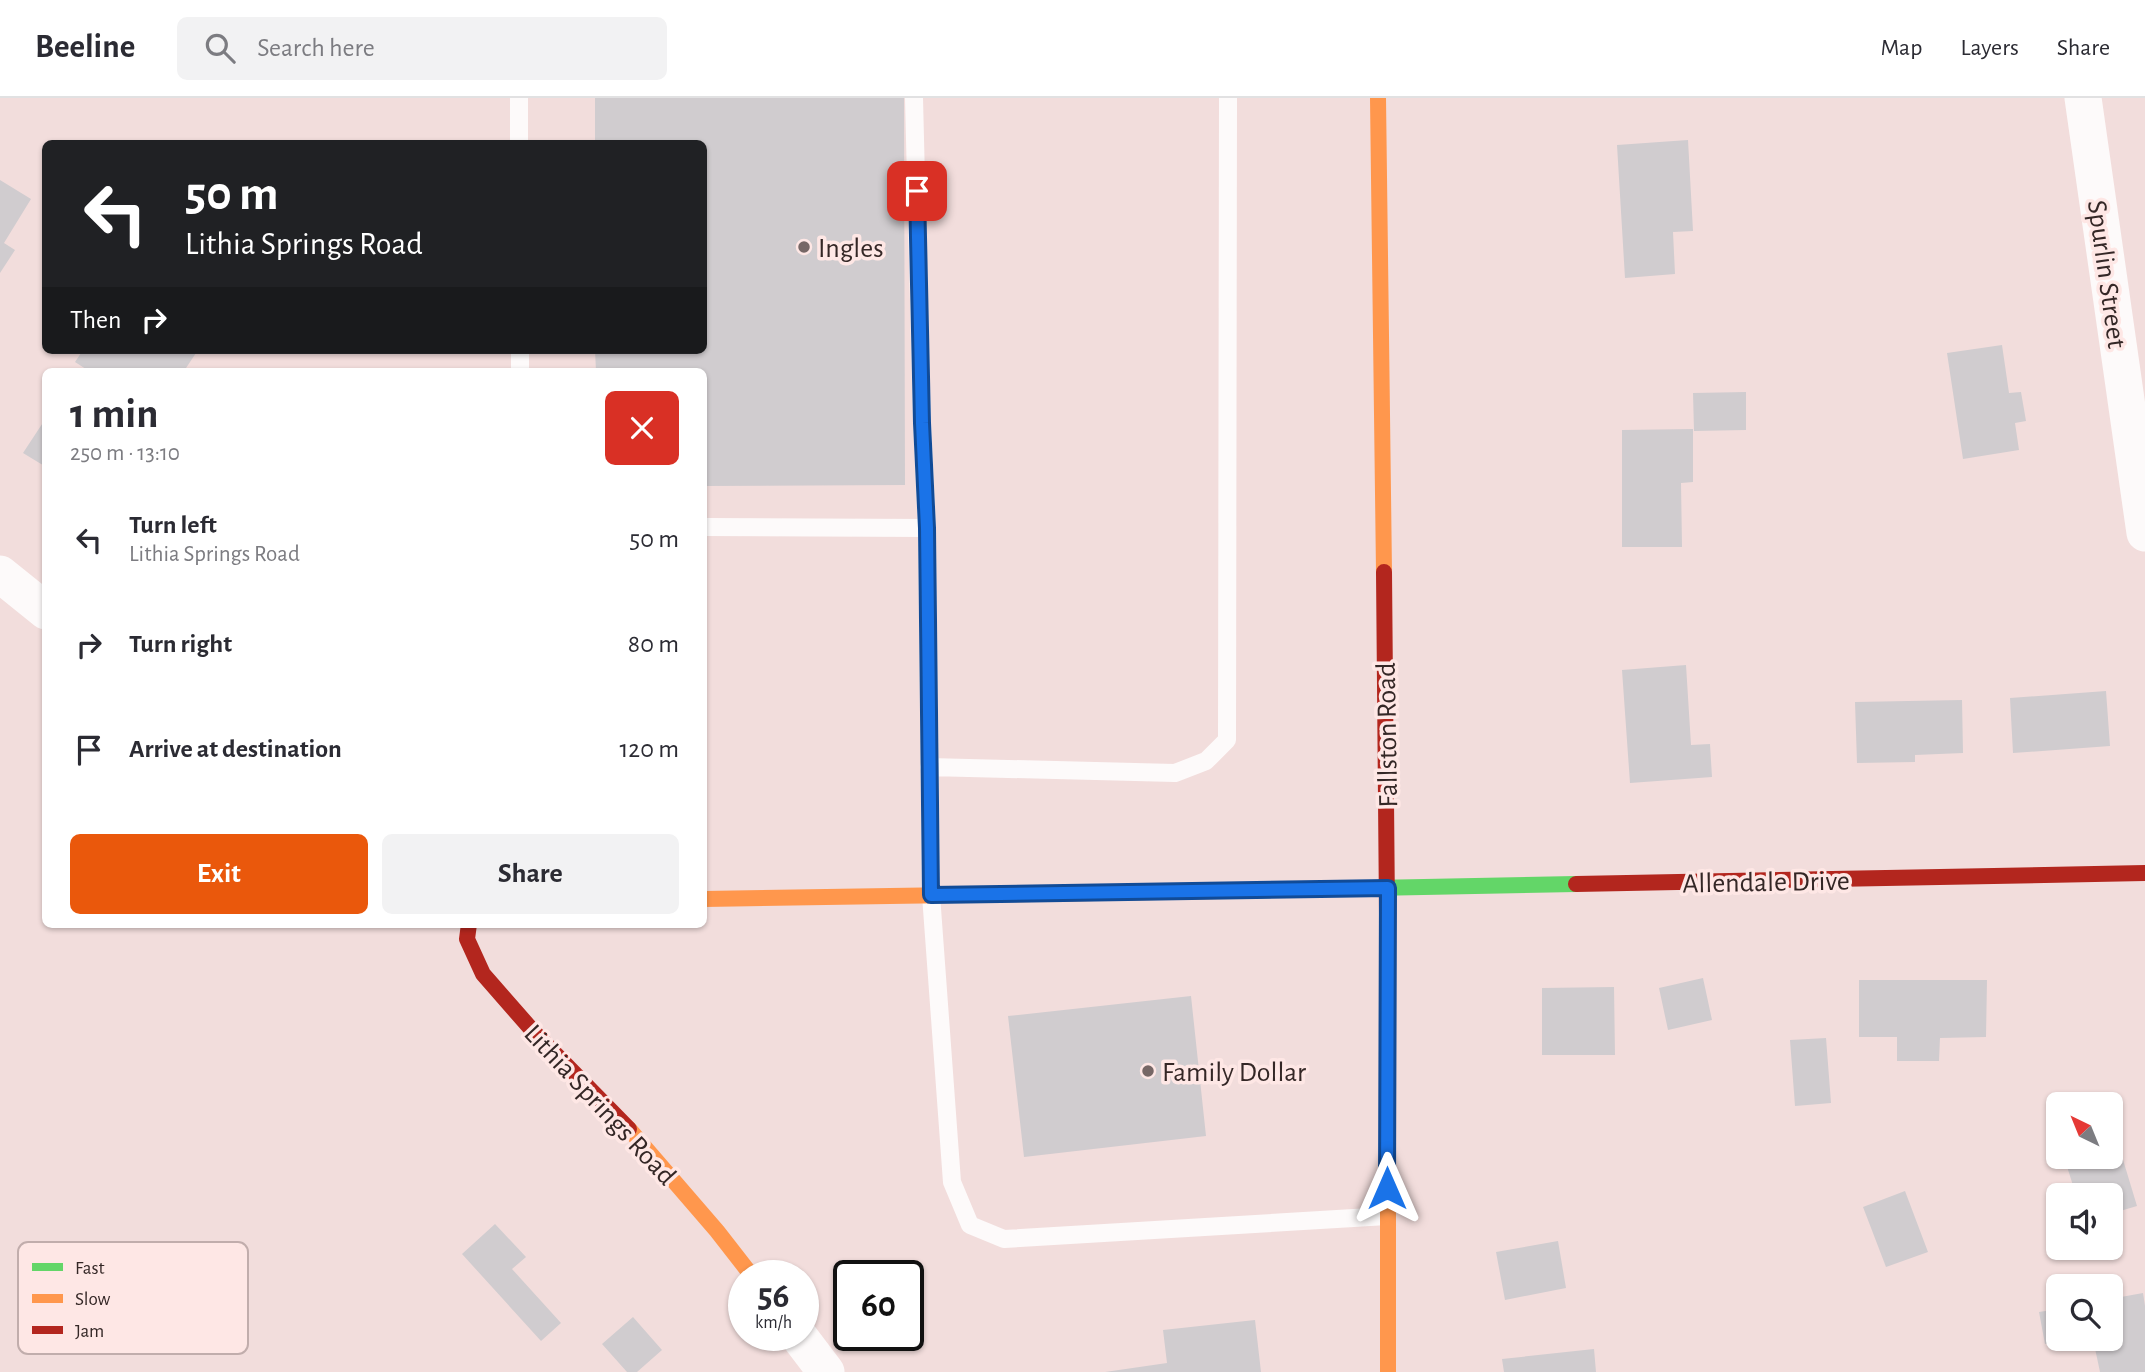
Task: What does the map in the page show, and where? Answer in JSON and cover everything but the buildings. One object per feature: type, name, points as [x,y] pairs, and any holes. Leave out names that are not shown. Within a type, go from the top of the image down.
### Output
[{"type":"street","name":"Fallston Road","points":[[1378,98],[1388,888],[1388,1372]]},
{"type":"street","name":"Spurlin Street","points":[[2083,98],[2145,533]]},
{"type":"street","points":[[0,574],[42,608]]},
{"type":"street","name":"Allendale Drive","points":[[1388,888],[2145,873]]},
{"type":"street","points":[[707,899],[1388,888]]},
{"type":"street","name":"Lithia Springs Road","points":[[468,928],[467,939],[483,974],[532,1030],[616,1114],[740,1260]]},
{"type":"street","points":[[810,1351],[826,1372]]},
{"type":"lane","points":[[519,98],[519,140]]},
{"type":"lane","points":[[914,98],[927,528],[931,895],[952,1182],[970,1225],[1004,1239],[1387,1216]]},
{"type":"lane","points":[[929,767],[1175,773],[1206,761],[1227,740],[1228,98]]},
{"type":"lane","points":[[707,527],[927,528]]},
{"type":"traffic: fast","points":[[1218,891],[1576,884]]},
{"type":"traffic: slow","points":[[1378,98],[1384,572]]},
{"type":"traffic: slow","points":[[707,899],[1218,891]]},
{"type":"traffic: slow","points":[[1388,1026],[1388,1372]]},
{"type":"traffic: slow","points":[[629,1129],[740,1260]]},
{"type":"traffic: jam","points":[[1384,572],[1388,1026]]},
{"type":"traffic: jam","points":[[1576,884],[2145,873]]},
{"type":"traffic: jam","points":[[468,928],[467,939],[483,974],[532,1030],[629,1129]]},
{"type":"place","name":"Ingles","points":[[804,247]]},
{"type":"place","name":"Family Dollar","points":[[1148,1071]]},
{"type":"route","points":[[917,191],[927,528],[931,895],[1388,888],[1387,1188]]}]
